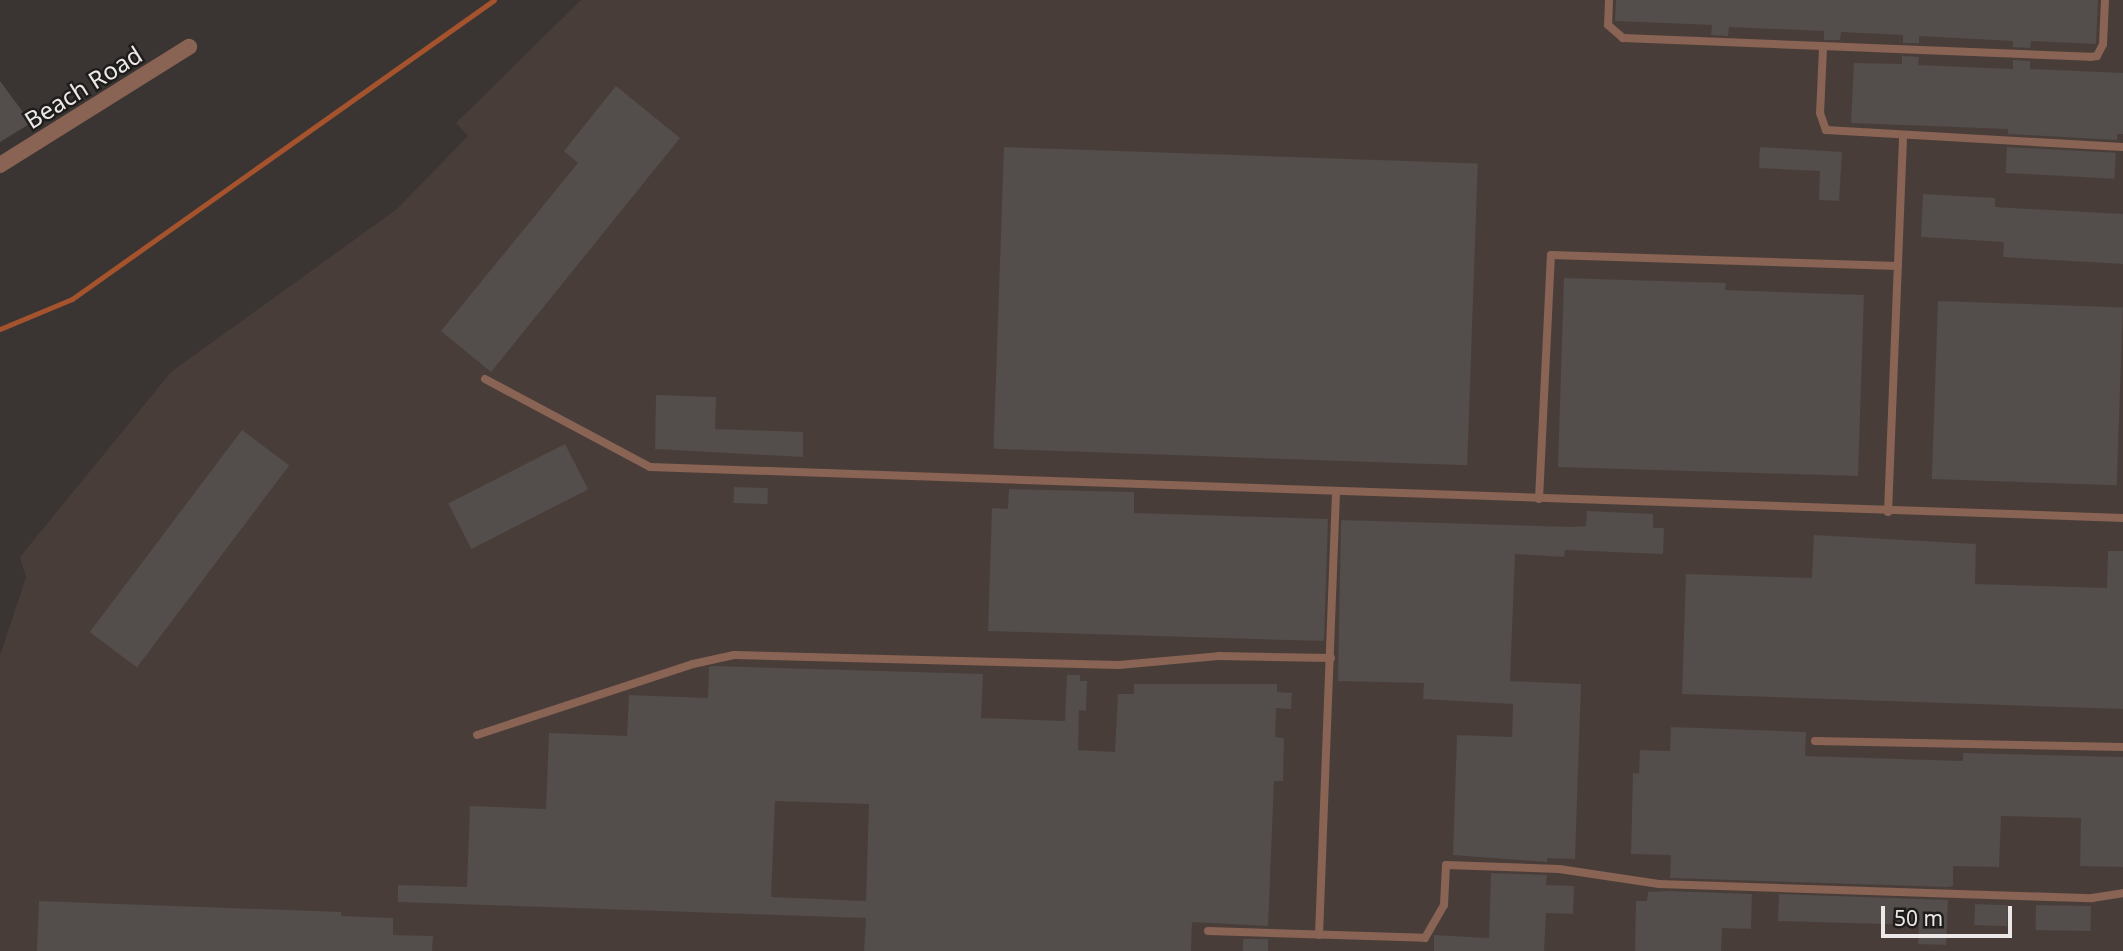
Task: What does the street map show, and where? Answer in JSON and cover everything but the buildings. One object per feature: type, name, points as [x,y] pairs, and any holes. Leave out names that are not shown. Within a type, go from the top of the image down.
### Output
[{"type":"street","name":"Beach Road","points":[[0,165],[189,47]]},
{"type":"lane","points":[[1609,0],[1608,25],[1623,38],[2090,57],[2096,56],[2103,44],[2105,0]]},
{"type":"lane","points":[[1823,48],[1820,113],[1826,130],[2123,147]]},
{"type":"lane","points":[[1888,512],[1903,136]]},
{"type":"lane","points":[[1539,499],[1551,255],[1898,266]]},
{"type":"lane","points":[[485,379],[650,467],[1888,512],[2123,518]]},
{"type":"lane","points":[[1320,935],[1336,491]]},
{"type":"lane","points":[[477,735],[693,664],[734,655],[1119,666],[1219,656],[1331,658]]},
{"type":"lane","points":[[1815,741],[2123,747]]},
{"type":"lane","points":[[1208,931],[1425,938],[1444,905],[1446,865],[1559,869],[1658,884],[2092,898],[2123,893]]},
{"type":"shaded area","points":[[581,0],[2123,0],[2123,951],[0,951],[0,655],[26,577],[20,557],[171,372],[397,209],[468,136],[456,123]]},
{"type":"waterway","points":[[0,329],[72,299],[494,0]]}]
